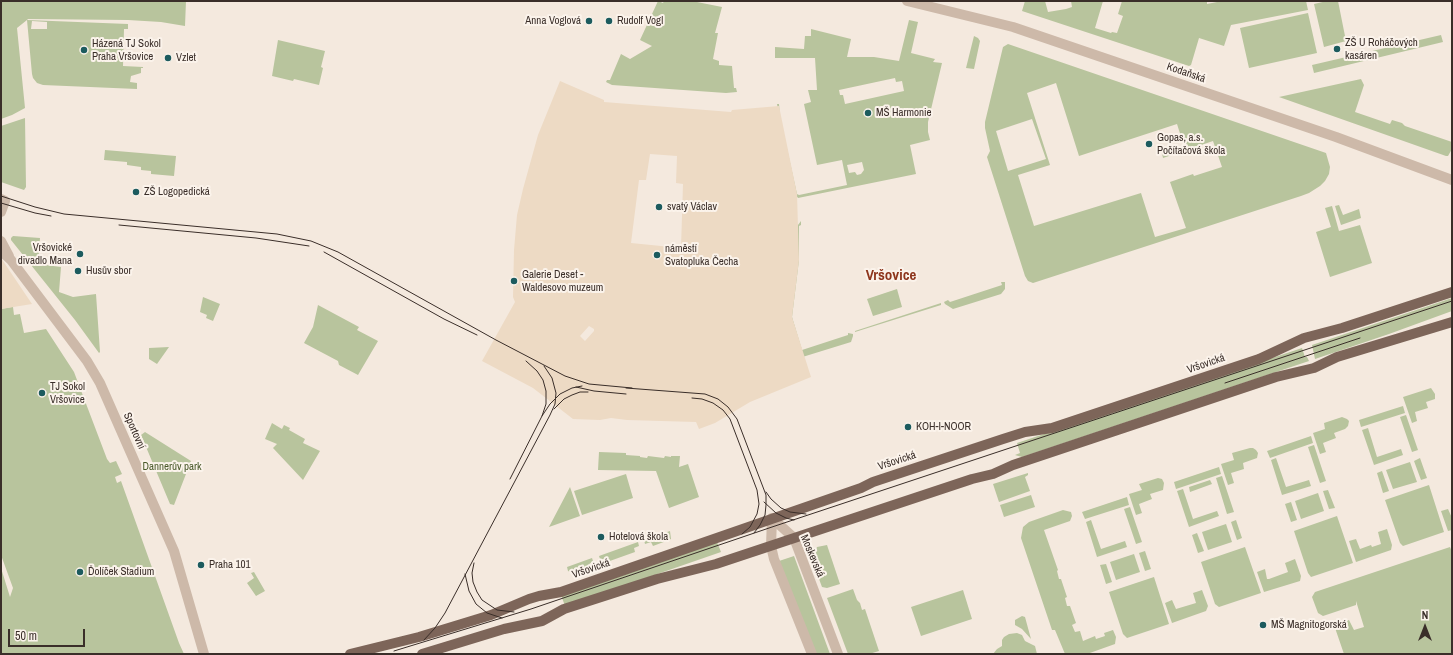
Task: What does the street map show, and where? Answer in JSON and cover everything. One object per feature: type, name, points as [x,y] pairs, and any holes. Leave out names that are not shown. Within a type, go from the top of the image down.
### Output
[{"type":"main road","name":"Vršovická","points":[[350,654],[419,637],[491,615],[534,597],[561,592],[861,488],[873,482],[1025,432],[1052,428],[1260,359],[1304,338],[1342,328],[1452,292]]},
{"type":"main road","points":[[422,654],[504,629],[542,621],[564,609],[657,579],[716,564],[985,476],[1012,465],[1276,378],[1314,368],[1337,357],[1452,322]]},
{"type":"street","name":"Kodaňská","points":[[907,1],[1007,25],[1065,44],[1336,137],[1452,180]]},
{"type":"street","points":[[1,212],[3,200]]},
{"type":"street","points":[[1,241],[10,260]]},
{"type":"street","points":[[1,251],[10,260]]},
{"type":"street","name":"Sportovní","points":[[10,260],[87,361],[100,384],[174,551],[204,654]]},
{"type":"street","points":[[772,518],[771,546],[774,559],[812,654]]},
{"type":"street","name":"Moskevská","points":[[772,518],[794,538],[838,654]]},
{"type":"green space","points":[[1,1],[186,1],[185,26],[161,22],[128,20],[28,19],[17,28],[25,108],[1,119]]},
{"type":"green space","points":[[658,1],[663,3],[664,1],[692,1],[722,7],[715,33],[718,33],[713,59],[719,61],[719,65],[732,66],[734,88],[736,88],[737,92],[726,93],[612,85],[606,82],[607,80],[610,80],[621,54],[630,59],[652,46],[640,40]]},
{"type":"green space","points":[[1025,1],[1045,1],[1048,12],[1072,7],[1071,1],[1103,1],[1095,28],[1111,33],[1117,33],[1123,16],[1118,14],[1122,1],[1207,1],[1207,4],[1217,1],[1306,1],[1308,10],[1231,25],[1224,46],[1199,38],[1191,65],[1189,66],[1022,11]]},
{"type":"green space","points":[[1327,1],[1338,1],[1346,41],[1324,47],[1314,4]]},
{"type":"green space","points":[[1308,13],[1317,53],[1249,68],[1240,28]]},
{"type":"green space","points":[[27,20],[128,24],[128,29],[124,29],[123,66],[143,67],[141,68],[141,73],[131,76],[130,82],[137,83],[137,89],[43,85],[37,83],[32,74]],"holes":[[[32,21],[47,22],[47,29],[31,29]]]},
{"type":"green space","points":[[909,20],[918,22],[911,53],[935,59],[933,62],[942,63],[928,122],[930,140],[910,145],[916,174],[798,198],[793,191],[777,104],[779,104],[780,117],[797,194],[799,195],[847,185],[842,160],[817,165],[804,104],[811,102],[808,90],[817,90],[815,58],[775,58],[775,47],[804,49],[805,36],[811,36],[811,29],[851,39],[847,57],[874,57],[899,61]],"holes":[[[895,78],[896,82],[902,81],[904,91],[845,104],[843,95],[840,95],[839,90]],[[862,162],[864,170],[861,174],[857,175],[855,172],[849,173],[847,165]]]},
{"type":"green space","points":[[1441,35],[1443,42],[1314,73],[1312,65]]},
{"type":"green space","points":[[974,36],[980,41],[974,69],[966,68]]},
{"type":"green space","points":[[278,40],[325,51],[319,85],[272,76]]},
{"type":"green space","points":[[1008,44],[1326,153],[1330,167],[1329,174],[1320,186],[1301,196],[1033,283],[1028,281],[1025,276],[987,157],[990,151],[985,122],[1003,47]],"holes":[[[1056,83],[1079,156],[1177,124],[1184,146],[1162,153],[1163,158],[1213,141],[1222,167],[1194,176],[1193,174],[1170,182],[1186,228],[1155,237],[1141,193],[1034,226],[1018,175],[1050,165],[1027,93]],[[1032,119],[1046,159],[1008,171],[996,131]]]},
{"type":"green space","points":[[1361,79],[1364,85],[1355,112],[1390,124],[1392,120],[1402,123],[1405,126],[1452,142],[1452,149],[1448,156],[1279,97]]},
{"type":"green space","points":[[25,118],[26,187],[24,190],[1,182],[1,126]]},
{"type":"green space","points":[[105,150],[176,156],[174,176],[151,174],[151,171],[141,170],[141,167],[127,165],[127,162],[104,160]]},
{"type":"green space","points":[[1339,205],[1343,215],[1359,209],[1361,218],[1341,225],[1335,206]]},
{"type":"green space","points":[[1332,206],[1339,231],[1360,225],[1372,263],[1330,277],[1316,232],[1331,227],[1325,208]]},
{"type":"green space","points":[[801,221],[801,225],[799,226],[799,260],[792,317],[802,350],[848,335],[848,333],[853,334],[853,336],[851,342],[796,359],[786,345],[798,225]]},
{"type":"green space","points":[[13,236],[40,238],[38,264],[61,267],[59,292],[73,297],[96,294],[99,353],[75,320],[11,240]]},
{"type":"green space","name":"Ďolíček Stadium","points":[[1,282],[13,307],[14,315],[20,314],[24,333],[46,329],[74,372],[107,459],[110,463],[116,461],[122,474],[115,477],[117,483],[121,481],[184,654],[1,654],[1,568],[10,597],[13,588],[1,555],[1,309],[12,307]]},
{"type":"green space","points":[[1001,282],[1005,282],[1005,289],[1001,294],[953,309],[944,302],[948,300],[950,302],[1002,285]]},
{"type":"green space","points":[[897,289],[902,307],[873,316],[867,299]]},
{"type":"green space","points":[[203,297],[220,304],[213,321],[206,318],[207,315],[200,312]]},
{"type":"green space","points":[[1452,298],[1452,311],[1315,359],[1312,345]]},
{"type":"green space","points":[[941,303],[941,305],[855,332],[855,331]]},
{"type":"green space","points":[[318,305],[359,327],[357,330],[378,341],[358,375],[339,365],[338,361],[304,343],[313,327]]},
{"type":"green space","points":[[169,347],[157,364],[149,359],[149,348]]},
{"type":"green space","points":[[1302,348],[1305,357],[1307,357],[1309,361],[1022,457],[1015,455],[1020,453],[1017,443]]},
{"type":"green space","points":[[1431,388],[1435,394],[1435,399],[1426,402],[1428,408],[1415,412],[1417,421],[1412,423],[1403,397]]},
{"type":"green space","points":[[1403,406],[1405,413],[1361,427],[1359,420]]},
{"type":"green space","points":[[1406,415],[1418,450],[1412,452],[1400,417]]},
{"type":"green space","points":[[1342,417],[1349,421],[1348,426],[1345,429],[1334,433],[1336,438],[1323,443],[1326,452],[1320,454],[1313,433],[1325,429],[1324,423]]},
{"type":"green space","points":[[272,423],[282,429],[284,425],[290,428],[289,430],[305,439],[303,443],[320,451],[303,480],[273,448],[277,444],[265,439]]},
{"type":"green space","points":[[1368,428],[1377,457],[1401,449],[1403,455],[1374,465],[1362,430]]},
{"type":"green space","name":"Dannerův park","points":[[145,432],[191,461],[174,505],[170,504],[141,435]]},
{"type":"green space","points":[[1311,436],[1313,443],[1270,458],[1267,451]]},
{"type":"green space","points":[[1314,445],[1326,481],[1320,483],[1308,447]]},
{"type":"green space","points":[[1250,448],[1256,450],[1258,453],[1257,458],[1243,463],[1244,469],[1231,473],[1234,483],[1228,485],[1221,464],[1234,460],[1232,453]]},
{"type":"green space","points":[[599,452],[626,453],[626,455],[647,458],[648,456],[664,458],[665,456],[680,456],[679,467],[688,464],[699,497],[669,508],[656,471],[598,470]]},
{"type":"green space","points":[[1276,458],[1286,487],[1309,480],[1311,486],[1282,495],[1271,460]]},
{"type":"green space","points":[[1420,458],[1427,478],[1421,480],[1414,461]]},
{"type":"green space","points":[[1410,462],[1417,482],[1393,489],[1386,470]]},
{"type":"green space","points":[[1219,467],[1221,474],[1176,489],[1174,482]]},
{"type":"green space","points":[[1382,471],[1389,491],[1383,493],[1377,473]]},
{"type":"green space","points":[[1028,473],[1025,477],[1030,491],[999,502],[993,484]]},
{"type":"green space","points":[[626,474],[633,498],[582,515],[574,491]]},
{"type":"green space","points":[[1222,476],[1234,512],[1227,514],[1216,478]]},
{"type":"green space","points":[[1158,478],[1162,479],[1164,483],[1163,490],[1150,494],[1152,499],[1139,504],[1142,513],[1136,515],[1129,494],[1142,490],[1139,484]]},
{"type":"green space","points":[[1210,480],[1212,484],[1190,492],[1189,487]]},
{"type":"green space","points":[[1429,485],[1444,532],[1403,546],[1400,543],[1385,500]]},
{"type":"green space","points":[[570,487],[580,516],[549,527]]},
{"type":"green space","points":[[1183,489],[1193,519],[1217,511],[1219,516],[1189,527],[1177,491]]},
{"type":"green space","points":[[1328,490],[1335,508],[1329,509],[1323,491]]},
{"type":"green space","points":[[1318,493],[1324,511],[1301,519],[1295,501]]},
{"type":"green space","points":[[1031,495],[1035,507],[1004,517],[1000,505]]},
{"type":"green space","points":[[1127,497],[1129,505],[1085,519],[1082,512]]},
{"type":"green space","points":[[1291,502],[1297,520],[1291,522],[1285,504]]},
{"type":"green space","points":[[1130,507],[1142,542],[1136,544],[1124,509]]},
{"type":"green space","points":[[1448,509],[1452,518],[1452,530],[1448,531],[1441,511]]},
{"type":"green space","points":[[1063,510],[1071,512],[1072,516],[1070,521],[1044,530],[1058,570],[1059,579],[1061,579],[1067,597],[1065,598],[1067,606],[1070,606],[1076,623],[1072,625],[1075,632],[1080,631],[1083,641],[1095,636],[1096,639],[1105,636],[1104,633],[1113,630],[1116,637],[1115,644],[1087,654],[1065,654],[1055,630],[1052,630],[1021,538],[1023,527],[1029,522]]},
{"type":"green space","points":[[1337,516],[1353,563],[1311,577],[1308,573],[1294,531]]},
{"type":"green space","points":[[1091,520],[1101,549],[1125,541],[1127,547],[1097,557],[1086,522]]},
{"type":"green space","points":[[1236,520],[1242,538],[1237,540],[1231,522]]},
{"type":"green space","points":[[1226,524],[1232,542],[1208,550],[1202,532]]},
{"type":"green space","points":[[1387,529],[1392,545],[1391,550],[1356,562],[1349,541],[1356,539],[1360,549],[1371,545],[1372,547],[1381,544],[1378,532]]},
{"type":"green space","points":[[670,531],[671,539],[653,546],[651,542],[645,544],[644,540]]},
{"type":"green space","points":[[1197,533],[1204,551],[1198,553],[1192,535]]},
{"type":"green space","points":[[638,542],[639,546],[634,548],[635,552],[607,562],[605,559],[600,559],[599,556]]},
{"type":"green space","points":[[717,542],[721,552],[565,606],[561,595]]},
{"type":"green space","points":[[827,545],[840,584],[827,588],[822,587],[812,560],[817,547]]},
{"type":"green space","points":[[1245,547],[1261,593],[1219,607],[1215,604],[1201,562]]},
{"type":"green space","points":[[1450,547],[1452,552],[1452,654],[1344,654],[1334,625],[1349,620],[1354,630],[1364,627],[1356,601],[1356,605],[1323,616],[1318,613],[1312,597],[1315,592]]},
{"type":"green space","points":[[1145,551],[1151,569],[1145,571],[1139,553]]},
{"type":"green space","points":[[1134,554],[1140,572],[1116,580],[1110,562]]},
{"type":"green space","points":[[794,556],[830,654],[815,654],[779,561]]},
{"type":"green space","points":[[592,558],[593,561],[588,565],[589,568],[573,573],[568,571],[567,567]]},
{"type":"green space","points":[[1295,559],[1301,576],[1300,581],[1264,592],[1257,572],[1265,569],[1267,579],[1269,579],[1288,572],[1285,563]]},
{"type":"green space","points":[[1106,564],[1112,582],[1106,584],[1100,565]]},
{"type":"green space","points":[[254,572],[265,591],[256,596],[247,583],[254,578],[251,573]]},
{"type":"green space","points":[[1154,577],[1169,624],[1127,638],[1123,634],[1109,592]]},
{"type":"green space","points":[[853,589],[862,610],[865,609],[879,651],[869,654],[848,654],[827,598]]},
{"type":"green space","points":[[963,590],[972,619],[921,636],[911,607]]},
{"type":"green space","points":[[1202,590],[1208,606],[1206,611],[1172,623],[1165,603],[1172,600],[1176,609],[1196,603],[1193,593]]},
{"type":"green space","points":[[1022,616],[1025,617],[1031,639],[1022,629],[1015,625],[1015,620]]},
{"type":"green space","points":[[1017,633],[1022,635],[1025,641],[1035,646],[1037,654],[993,654],[1002,646],[1002,640],[1004,637],[1009,634]]},
{"type":"shaded area","name":"náměstí Svatopluka Čecha","points":[[560,81],[604,100],[604,102],[731,112],[732,110],[779,106],[797,194],[799,260],[792,317],[811,377],[750,402],[715,423],[699,429],[696,422],[627,420],[611,418],[600,420],[573,419],[533,388],[482,361],[515,302],[513,297],[514,250],[517,215],[538,135]],"holes":[[[650,154],[677,156],[676,183],[683,184],[681,248],[631,243],[639,180],[646,180]],[[589,326],[594,329],[594,331],[585,341],[580,336]]]},
{"type":"shaded area","points":[[1,258],[32,304],[1,309]]},
{"type":"tram line","points":[[1,196],[35,207],[64,214],[277,234],[311,241],[338,252],[496,340],[565,376],[589,384],[632,388]]},
{"type":"tram line","points":[[1,203],[51,216]]},
{"type":"tram line","points":[[119,225],[256,238],[309,246]]},
{"type":"tram line","points":[[324,252],[444,319],[477,335]]},
{"type":"tram line","points":[[394,651],[531,609],[772,527],[1452,301]]},
{"type":"tram line","points":[[1225,383],[1360,338]]},
{"type":"tram line","points":[[510,479],[542,416],[546,404],[546,391],[543,380],[537,371],[526,361]]},
{"type":"tram line","points":[[424,640],[435,628],[445,613],[555,404],[556,393],[552,378],[544,366]]},
{"type":"tram line","points":[[542,416],[550,404],[560,394],[572,388],[582,386]]},
{"type":"tram line","points":[[576,387],[594,391],[626,394]]},
{"type":"tram line","points":[[626,388],[705,394],[718,399],[728,407],[737,419],[766,495],[765,515],[754,533]]},
{"type":"tram line","points":[[554,409],[564,399],[580,392],[588,392]]},
{"type":"tram line","points":[[692,398],[702,399],[713,403],[723,410],[730,419],[757,490],[759,504],[757,514],[750,527],[742,534]]},
{"type":"tram line","points":[[766,492],[781,508],[790,512],[806,514]]},
{"type":"tram line","points":[[764,502],[776,513],[794,520]]},
{"type":"tram line","points":[[474,563],[472,573],[473,582],[482,600],[497,610],[514,612]]},
{"type":"tram line","points":[[465,574],[469,591],[476,604],[487,613],[502,618]]},
{"type":"place","name":"Anna Voglová","points":[[589,21]]},
{"type":"place","name":"Rudolf Vogl","points":[[609,21]]},
{"type":"place","name":"ZŠ U Roháčových kasáren","points":[[1337,49]]},
{"type":"place","name":"Házená TJ Sokol Praha Vršovice","points":[[84,50]]},
{"type":"place","name":"Vzlet","points":[[168,58]]},
{"type":"place","name":"MŠ Harmonie","points":[[868,113]]},
{"type":"place","name":"Gopas, a.s. Počítačová škola","points":[[1149,144]]},
{"type":"place","name":"ZŠ Logopedická","points":[[136,192]]},
{"type":"place","name":"svatý Václav","points":[[659,207]]},
{"type":"place","name":"Vršovické divadlo Mana","points":[[80,254]]},
{"type":"place","name":"náměstí Svatopluka Čecha","points":[[657,255]]},
{"type":"place","name":"Husův sbor","points":[[78,271]]},
{"type":"place","name":"Galerie Deset - Waldesovo muzeum","points":[[514,281]]},
{"type":"place","name":"TJ Sokol Vršovice","points":[[42,393]]},
{"type":"place","name":"KOH-I-NOOR","points":[[908,427]]},
{"type":"place","name":"Hotelová škola","points":[[601,537]]},
{"type":"place","name":"Praha 101","points":[[201,565]]},
{"type":"place","name":"Ďolíček Stadium","points":[[80,572]]},
{"type":"place","name":"MŠ Magnitogorská","points":[[1263,625]]},
{"type":"district","name":"Vršovice","points":[[891,276]]}]
